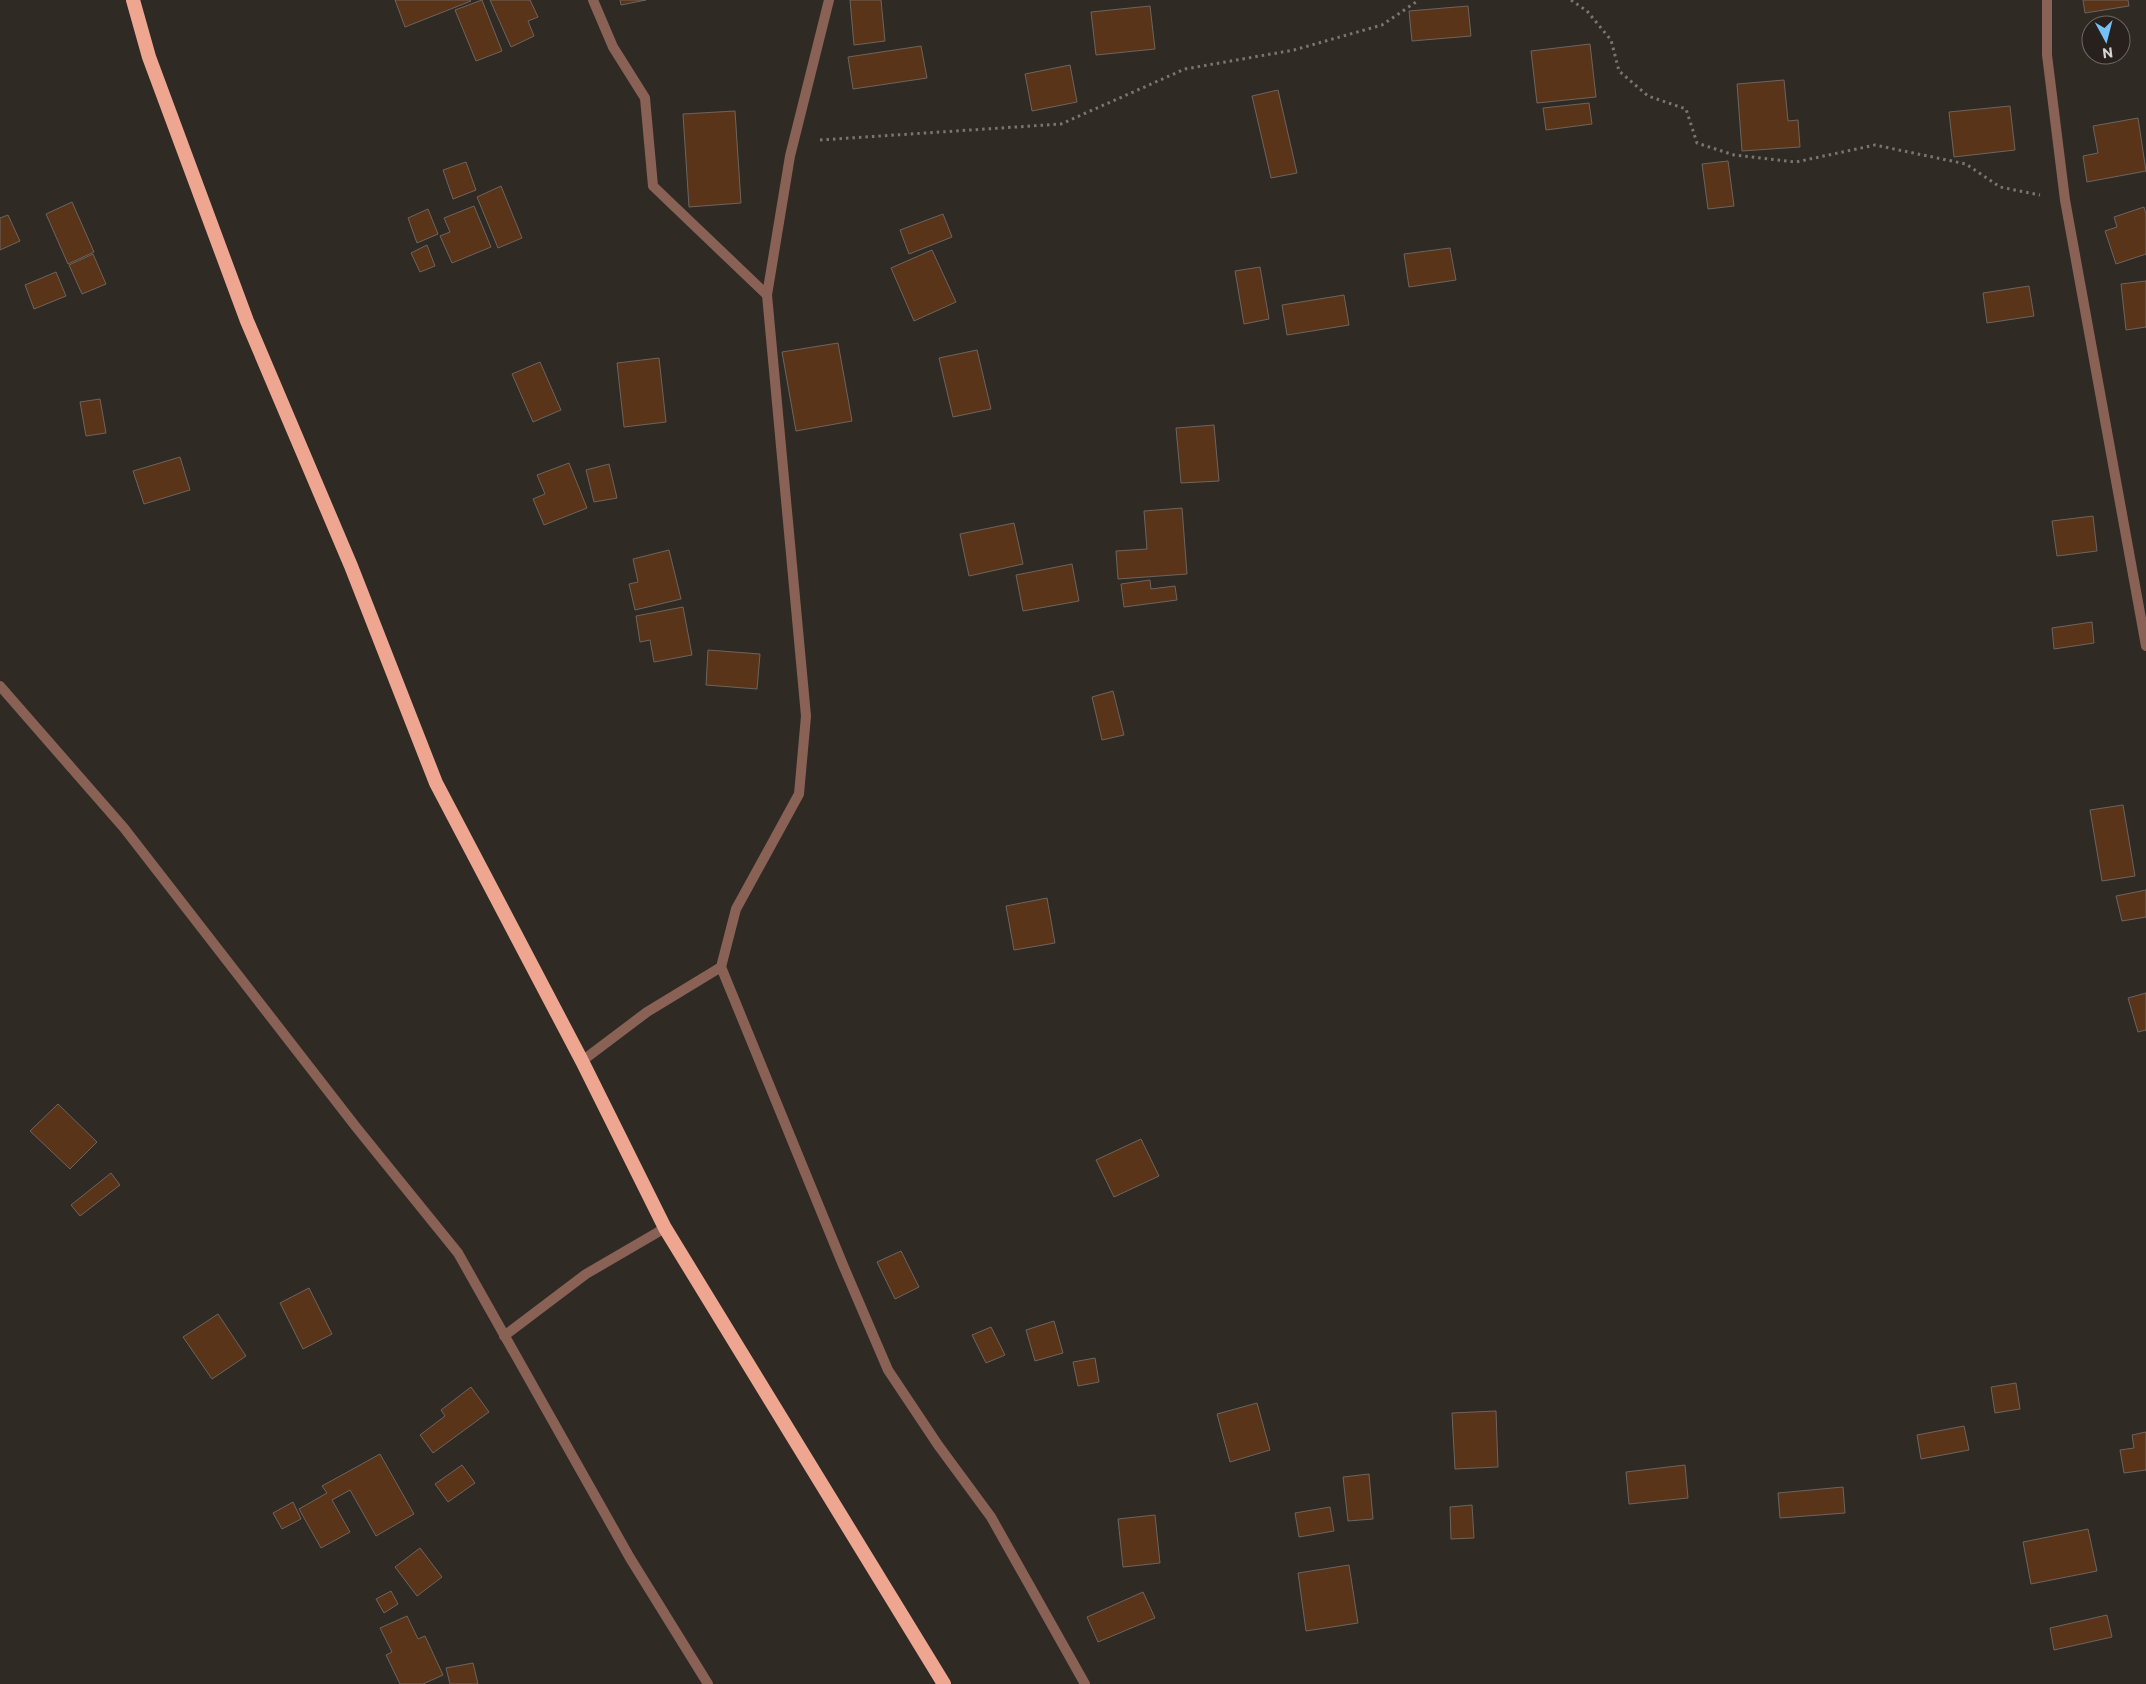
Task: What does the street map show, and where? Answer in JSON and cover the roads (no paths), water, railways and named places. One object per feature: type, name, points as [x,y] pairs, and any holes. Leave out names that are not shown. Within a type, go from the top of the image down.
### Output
[{"type":"highway","points":[[133,0],[149,57],[247,321],[351,566],[436,783],[582,1061],[665,1228],[944,1684]]},
{"type":"street","points":[[593,0],[613,47],[645,98],[653,186],[767,295]]},
{"type":"street","points":[[829,0],[794,142],[767,295],[806,716],[799,794],[736,909],[721,967],[842,1265],[888,1370],[938,1445],[991,1517],[1085,1684]]},
{"type":"street","points":[[2047,0],[2048,55],[2065,200],[2146,646]]},
{"type":"street","points":[[0,686],[124,828],[356,1127],[458,1253],[630,1558],[708,1684]]},
{"type":"street","points":[[582,1061],[647,1012],[721,967]]},
{"type":"street","points":[[504,1336],[586,1274],[665,1228]]}]
